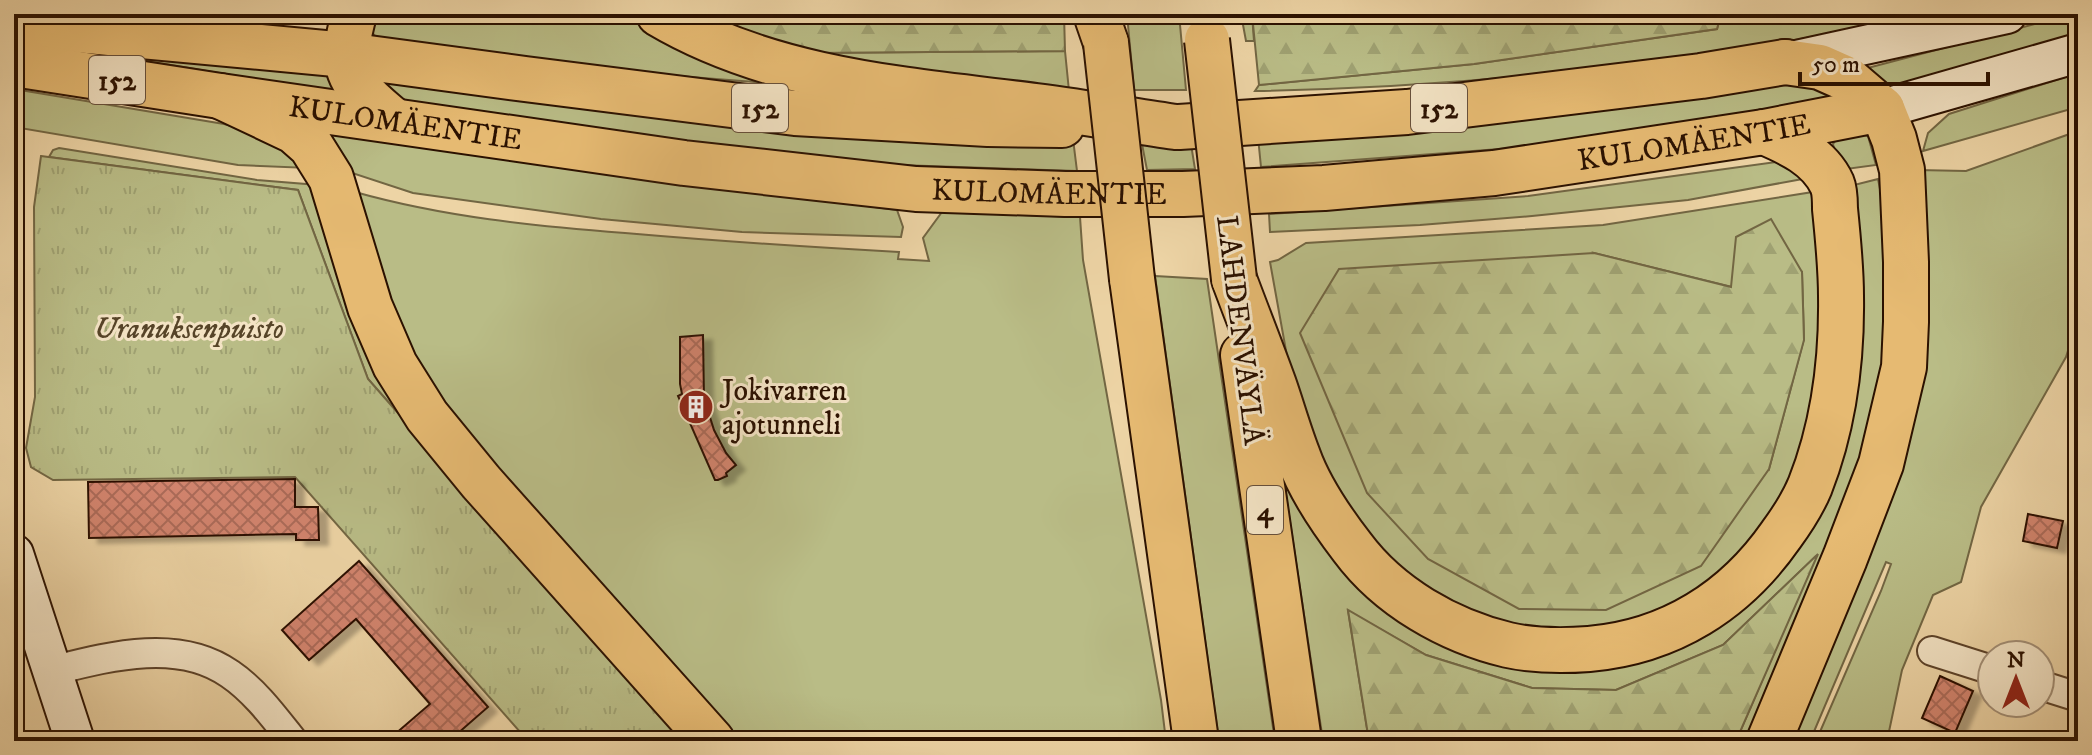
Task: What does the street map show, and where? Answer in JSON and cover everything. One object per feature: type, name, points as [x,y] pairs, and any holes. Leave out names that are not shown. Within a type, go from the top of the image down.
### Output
[{"type":"main road","points":[[659,14],[689,32],[730,49],[805,71],[962,98],[1176,127]]},
{"type":"main road","name":"KULOMÄENTIE","points":[[14,27],[350,34],[525,79],[795,113],[988,124],[1176,127],[1407,112],[1701,76],[1785,62],[2007,14]]},
{"type":"main road","points":[[1102,24],[1132,279],[1196,741]]},
{"type":"main road","name":"LAHDENVÄYLÄ","points":[[1206,27],[1247,388],[1299,741]]},
{"type":"main road","points":[[350,34],[355,82],[364,96],[393,120]]},
{"type":"main road","name":"KULOMÄENTIE","points":[[14,64],[684,163],[916,189],[1183,194],[1324,188],[1478,175],[1764,132],[1882,109],[2078,53]]},
{"type":"main road","points":[[1769,741],[1881,464],[1904,367],[1906,262],[1902,170],[1894,139],[1882,109],[1847,79],[1820,67],[1785,62]]},
{"type":"main road","points":[[220,96],[294,131],[311,146],[331,178],[370,307],[395,365],[427,416],[481,482],[712,741]]},
{"type":"main road","points":[[1234,279],[1299,459],[1328,513],[1353,550],[1388,585],[1458,630],[1528,649],[1566,651],[1614,647],[1652,637],[1703,612],[1744,580],[1766,557],[1809,489],[1830,418],[1839,372],[1842,320],[1833,185],[1818,165],[1796,146],[1764,132]]},
{"type":"main road","points":[[14,554],[75,741]]},
{"type":"street","points":[[1932,651],[1976,665]]},
{"type":"street","points":[[51,671],[112,656],[172,654],[199,659],[229,673],[266,708],[293,741]]},
{"type":"street","points":[[2056,690],[2078,697]]},
{"type":"green space","points":[[196,14],[322,14],[307,21]]},
{"type":"green space","points":[[369,14],[632,14],[707,52],[846,89],[627,72],[376,37],[367,27]]},
{"type":"green space","points":[[694,14],[1064,14],[1065,51],[811,53]]},
{"type":"green space","points":[[1127,14],[1179,14],[1186,90],[1134,90]]},
{"type":"green space","points":[[1241,14],[1252,14],[1254,41],[1246,41]]},
{"type":"green space","points":[[1252,14],[1721,14],[1717,29],[1474,64],[1259,85]]},
{"type":"green space","points":[[1721,14],[1916,14],[1768,45],[1577,71],[1384,86],[1255,91],[1259,85],[1474,64],[1717,29]]},
{"type":"green space","points":[[2078,14],[2078,36],[1923,81],[1882,89],[1860,70]]},
{"type":"green space","points":[[67,48],[331,69],[344,91],[329,91]]},
{"type":"green space","points":[[1065,51],[1069,91],[887,69],[811,53]]},
{"type":"green space","points":[[2078,73],[2078,107],[1923,151],[1928,133],[1949,114]]},
{"type":"green space","points":[[375,79],[1073,139],[1077,171],[899,165],[748,151],[419,108],[382,92]]},
{"type":"green space","points":[[1801,80],[1842,96],[1767,113],[1540,146],[1261,167],[1258,137]]},
{"type":"green space","points":[[14,89],[224,124],[270,136],[308,168],[238,165],[14,127]]},
{"type":"green space","points":[[2078,131],[2078,319],[2066,357],[1981,507],[1961,582],[1933,595],[1902,670],[1887,741],[1816,741],[1881,591],[1891,564],[1886,562],[1810,741],[1784,741],[1862,560],[1918,170],[1966,171]]},
{"type":"green space","points":[[331,134],[897,210],[903,227],[901,237],[742,232],[601,219],[413,193],[346,171]]},
{"type":"green space","points":[[1861,134],[1868,136],[1876,165],[1839,170],[1833,144],[1836,140]]},
{"type":"green space","points":[[1190,138],[1195,169],[1147,170],[1141,139]]},
{"type":"green space","points":[[59,148],[257,180],[318,185],[442,463],[368,379],[298,190],[49,157],[53,150]]},
{"type":"green space","name":"Uranuksenpuisto","points":[[41,156],[298,190],[368,379],[686,741],[528,741],[295,477],[53,480],[31,467],[26,448],[35,397],[34,207]]},
{"type":"green space","points":[[1776,162],[1808,178],[1688,200],[1532,216],[1270,232],[1269,214],[1528,196]]},
{"type":"green space","points":[[1878,179],[1890,265],[1880,433],[1758,741],[1736,741],[1816,556],[1723,645],[1616,690],[1532,688],[1426,655],[1348,611],[1369,741],[1323,741],[1283,475],[1408,615],[1621,658],[1814,495],[1846,187]]},
{"type":"green space","points":[[355,192],[422,208],[523,224],[899,252],[898,259],[929,261],[923,238],[942,212],[1080,217],[1083,260],[1166,741],[735,741],[622,617],[401,358]]},
{"type":"green space","points":[[1813,192],[1827,336],[1800,471],[1773,517],[1708,587],[1657,614],[1587,632],[1527,631],[1482,620],[1399,578],[1327,487],[1292,384],[1270,262],[1306,243],[1603,225]],"holes":[[[1594,253],[1732,287],[1802,272],[1804,339],[1769,469]]]},
{"type":"green space","points":[[1771,219],[1802,272],[1804,340],[1769,469],[1701,566],[1606,610],[1519,609],[1428,559],[1367,493],[1300,333],[1339,269],[1594,253],[1731,287],[1736,237]]},
{"type":"green space","points":[[1155,276],[1207,279],[1275,741],[1219,741]]},
{"type":"green space","points":[[1818,554],[1736,741],[1369,741],[1348,610],[1426,655],[1532,688],[1616,690],[1723,645]]},
{"type":"building","name":"Jokivarren ajotunneli","points":[[703,335],[704,398],[714,430],[736,465],[726,473],[727,476],[718,480],[715,480],[678,396],[682,394],[680,337]]},
{"type":"building","points":[[295,479],[295,507],[318,507],[319,540],[296,540],[296,534],[89,538],[88,482]]},
{"type":"building","points":[[2028,514],[2063,521],[2057,548],[2023,541]]},
{"type":"building","points":[[359,561],[488,707],[449,741],[387,741],[430,704],[356,619],[309,660],[282,630]]},
{"type":"building","points":[[1940,676],[1973,691],[1955,733],[1922,718]]},
{"type":"place","name":"Jokivarren ajotunneli","points":[[696,407]]}]
